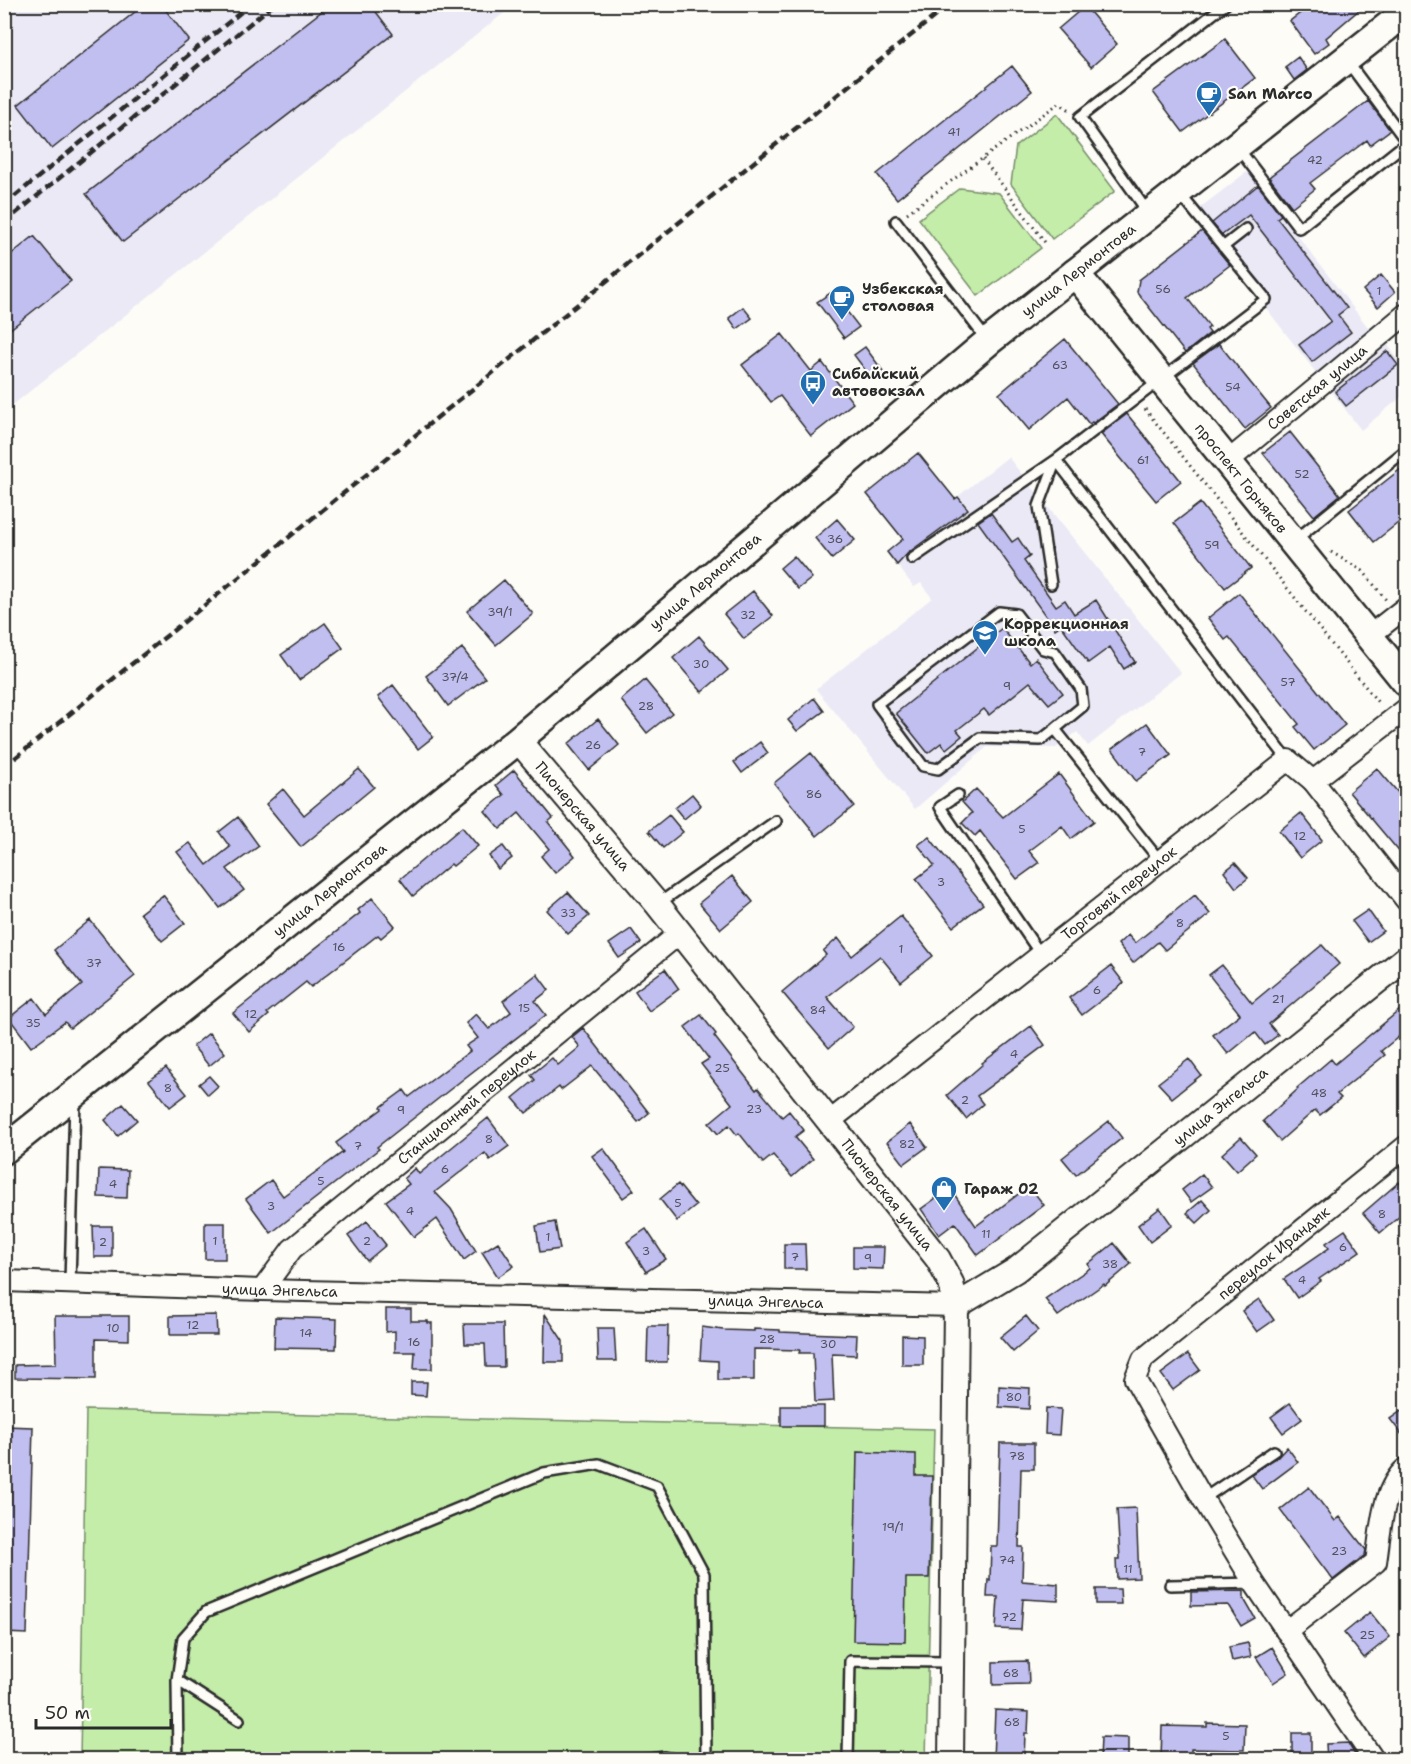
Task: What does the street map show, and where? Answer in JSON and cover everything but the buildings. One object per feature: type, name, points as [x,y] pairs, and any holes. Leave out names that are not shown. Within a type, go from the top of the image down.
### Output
[{"type":"main road","name":"улица Лермонтова","points":[[4,1150],[518,740],[988,341],[1407,12]]},
{"type":"main road","name":"проспект Горняков","points":[[1075,273],[1227,462],[1297,538],[1369,636],[1407,682]]},
{"type":"street","name":"Советская улица","points":[[1227,462],[1407,314]]},
{"type":"street","points":[[1369,636],[1402,611]]},
{"type":"street","points":[[1313,781],[1399,714]]},
{"type":"street","name":"Пионерская улица","points":[[518,740],[658,905],[938,1259],[951,1283],[956,1306],[951,1760]]},
{"type":"street","points":[[1288,760],[1313,781],[1407,900]]},
{"type":"street","name":"Торговый переулок","points":[[830,1121],[1288,760]]},
{"type":"street","name":"Станционный переулок","points":[[262,1290],[292,1249],[680,933]]},
{"type":"street","name":"улица Энгельса","points":[[4,1281],[262,1290],[956,1306],[1016,1270],[1407,958]]},
{"type":"street","name":"переулок Ирандык","points":[[1203,1500],[1135,1379],[1143,1359],[1407,1146]]},
{"type":"street","points":[[1286,1631],[1376,1562],[1388,1494],[1399,1475],[1407,1468]]},
{"type":"street","points":[[1203,1500],[1254,1583],[1374,1760]]},
{"type":"lane","points":[[1150,215],[1080,117],[1226,4]]},
{"type":"lane","points":[[1236,147],[1299,228],[1407,142],[1346,60]]},
{"type":"lane","points":[[912,559],[1056,460],[1266,299],[1179,192]]},
{"type":"lane","points":[[896,221],[988,341]]},
{"type":"lane","points":[[1223,247],[1246,229]]},
{"type":"lane","points":[[1297,538],[1407,450]]},
{"type":"lane","points":[[1051,584],[1039,506],[1056,460]]},
{"type":"lane","points":[[1056,460],[1288,760]]},
{"type":"lane","points":[[999,612],[1016,614],[1043,649],[1055,652],[1081,689],[1083,706],[1055,729],[1041,740],[980,738],[938,769],[923,766],[877,704],[999,612]]},
{"type":"lane","points":[[1055,729],[1160,861]]},
{"type":"lane","points":[[958,795],[940,807],[1041,955]]},
{"type":"lane","points":[[658,905],[776,821]]},
{"type":"lane","points":[[70,1283],[76,1093]]},
{"type":"lane","points":[[1203,1500],[1274,1451]]},
{"type":"lane","points":[[178,1760],[177,1680],[183,1638],[206,1612],[544,1473],[599,1464],[657,1486],[704,1574],[706,1760]]},
{"type":"lane","points":[[1170,1585],[1254,1583]]},
{"type":"lane","points":[[848,1760],[850,1661],[952,1662]]},
{"type":"lane","points":[[177,1680],[239,1720]]},
{"type":"lane","points":[[644,1760],[665,1757],[679,1760]]},
{"type":"path","points":[[896,221],[1059,103],[1080,117]]},
{"type":"path","points":[[983,159],[1047,245]]},
{"type":"path","points":[[1137,398],[1399,714]]},
{"type":"path","points":[[1297,538],[1363,571],[1402,611]]},
{"type":"shaded area","points":[[5,5],[514,5],[5,411]]},
{"type":"shaded area","points":[[1248,171],[1370,330],[1317,374],[1193,213]]},
{"type":"shaded area","points":[[1388,345],[1406,372],[1406,393],[1361,430],[1331,391]]},
{"type":"shaded area","name":"Коррекционная школа","points":[[1008,457],[1181,673],[1088,746],[1077,732],[1056,748],[987,747],[915,809],[816,689],[932,598],[921,583],[914,587],[887,552]]},
{"type":"green space","points":[[1057,114],[1115,191],[1052,239],[1011,184],[1016,146]]},
{"type":"green space","points":[[960,188],[999,193],[1041,248],[978,296],[919,219]]},
{"type":"green space","points":[[86,1410],[934,1429],[926,1759],[80,1760]]},
{"type":"railway","points":[[4,205],[251,4]]},
{"type":"railway","points":[[4,223],[274,4]]},
{"type":"railway","points":[[4,767],[950,4]]},
{"type":"place","name":"San Marco","points":[[1209,117]]},
{"type":"place","name":"Узбекская столовая","points":[[842,321]]},
{"type":"place","name":"Сибайский автовокзал","points":[[813,406]]},
{"type":"place","name":"Коррекционная школа","points":[[985,656]]},
{"type":"place","name":"Гараж 02","points":[[944,1212]]}]
